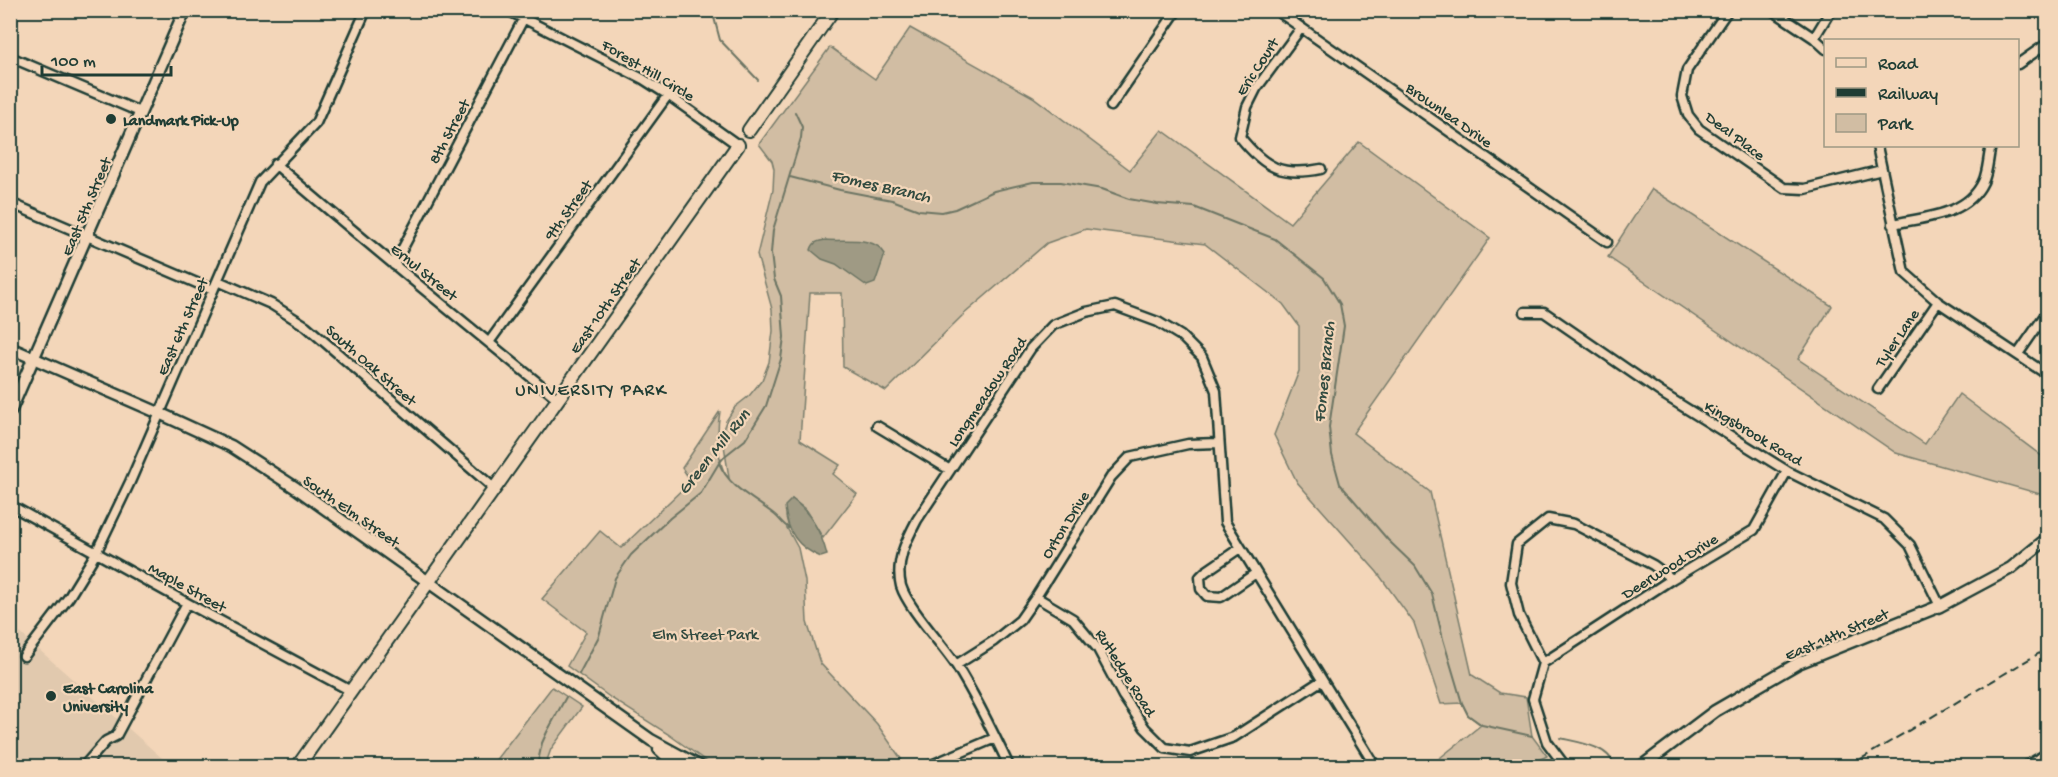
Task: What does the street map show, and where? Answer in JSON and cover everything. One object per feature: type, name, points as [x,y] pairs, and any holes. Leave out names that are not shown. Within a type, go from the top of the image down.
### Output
[{"type":"main road","name":"East 10th Street","points":[[749,130],[833,10]]},
{"type":"main road","name":"East 10th Street","points":[[298,766],[738,145]]},
{"type":"street","name":"East 5th Street","points":[[10,412],[185,10]]},
{"type":"street","name":"East 6th Street","points":[[24,656],[69,597],[96,553],[130,482],[260,182],[316,123],[366,10]]},
{"type":"street","name":"Forest Hill Circle","points":[[507,10],[527,14],[643,79],[738,145]]},
{"type":"street","points":[[1111,106],[1177,10]]},
{"type":"street","name":"Brownlea Drive","points":[[1276,10],[1607,242]]},
{"type":"street","name":"Deal Place","points":[[1728,10],[1687,70],[1682,96],[1688,115],[1699,129],[1784,188],[1805,189],[1882,170]]},
{"type":"street","points":[[1772,10],[1824,47]]},
{"type":"street","points":[[1814,38],[1831,10]]},
{"type":"street","name":"8th Street","points":[[394,266],[527,14]]},
{"type":"street","name":"Eric Court","points":[[1300,28],[1256,89],[1247,107],[1240,137],[1255,155],[1276,169],[1300,173],[1321,169]]},
{"type":"street","points":[[2019,63],[2048,43]]},
{"type":"street","points":[[10,57],[140,112]]},
{"type":"street","name":"9th Street","points":[[490,341],[668,95]]},
{"type":"street","name":"East 10th Street","points":[[738,145],[749,130]]},
{"type":"street","points":[[1877,147],[1904,272],[1938,302],[2048,375]]},
{"type":"street","points":[[1893,224],[1956,209],[1974,197],[1984,181],[1990,147]]},
{"type":"street","name":"Ernul Street","points":[[275,164],[394,266],[490,341],[558,399]]},
{"type":"street","points":[[10,203],[213,290]]},
{"type":"street","name":"South Oak Street","points":[[218,281],[271,304],[306,326],[495,489]]},
{"type":"street","name":"Tyler Lane","points":[[1878,389],[1938,302]]},
{"type":"street","name":"Longmeadow Road","points":[[1009,766],[956,665],[912,605],[901,586],[900,567],[903,548],[917,520],[1031,348],[1053,325],[1086,312],[1115,306],[1158,322],[1181,336],[1202,357],[1216,391],[1225,522],[1372,761],[1372,766]]},
{"type":"street","points":[[2018,354],[2048,311]]},
{"type":"street","name":"Kingsbrook Road","points":[[1525,312],[1544,312],[1663,394],[1787,471],[1884,519],[1910,545],[1940,606]]},
{"type":"street","name":"South Elm Street","points":[[10,348],[231,446],[296,488],[651,740],[695,766]]},
{"type":"street","points":[[877,426],[950,470]]},
{"type":"street","name":"Orton Drive","points":[[956,665],[994,641],[1020,620],[1111,477],[1130,457],[1188,444],[1218,443]]},
{"type":"street","name":"Deerwood Drive","points":[[1543,663],[1672,579],[1754,530],[1787,471]]},
{"type":"street","name":"Maple Street","points":[[10,505],[351,691]]},
{"type":"street","points":[[1565,766],[1547,742],[1533,699],[1543,663],[1519,615],[1511,583],[1517,544],[1548,519],[1574,524],[1653,565],[1672,579]]},
{"type":"street","name":"East 14th Street","points":[[1642,766],[1715,711],[1798,663],[1940,606],[2011,568],[2048,538]]},
{"type":"street","points":[[1240,548],[1200,577],[1201,590],[1207,596],[1221,597],[1256,573]]},
{"type":"street","name":"Rutledge Road","points":[[1036,597],[1073,619],[1098,649],[1123,696],[1145,728],[1165,748],[1190,752],[1234,737],[1321,681]]},
{"type":"street","points":[[84,766],[106,741],[116,736],[187,603]]},
{"type":"street","points":[[929,766],[995,738]]},
{"type":"street","name":"South Elm Street","points":[[651,740],[677,766]]},
{"type":"street","points":[[2026,766],[2048,753]]},
{"type":"shaded area","points":[[826,240],[866,242],[880,248],[885,254],[875,283],[867,286],[811,250],[816,242]]},
{"type":"shaded area","points":[[792,499],[805,510],[814,523],[827,555],[821,557],[813,553],[795,538],[788,524],[785,506]]},
{"type":"shaded area","name":"East Carolina University","points":[[11,625],[171,766],[11,766]]},
{"type":"green space","name":"Elm Street Park","points":[[910,28],[1033,97],[1130,170],[1162,130],[1290,223],[1359,142],[1490,238],[1353,433],[1430,492],[1472,675],[1500,693],[1526,697],[1532,736],[1547,756],[1526,766],[1431,765],[1481,725],[1468,715],[1462,703],[1441,704],[1414,623],[1377,572],[1297,482],[1274,435],[1299,371],[1299,326],[1283,304],[1205,244],[1086,229],[1047,243],[963,315],[886,391],[843,367],[842,293],[810,293],[800,440],[840,465],[833,474],[857,494],[823,538],[805,509],[792,499],[786,517],[789,528],[787,528],[798,548],[805,581],[807,622],[820,663],[877,724],[906,766],[713,766],[567,666],[586,632],[542,599],[600,531],[621,548],[691,481],[682,468],[720,411],[718,437],[720,456],[725,473],[729,478],[722,432],[735,407],[749,396],[762,380],[769,362],[773,331],[772,309],[757,255],[773,190],[774,169],[772,161],[759,144],[830,47],[875,79]]},
{"type":"green space","points":[[1652,189],[1832,306],[1798,359],[1925,444],[1959,394],[2047,460],[2047,496],[1896,453],[1608,257]]},
{"type":"green space","points":[[552,687],[582,707],[551,749],[545,766],[491,766]]},
{"type":"waterway","name":"Green Mill Run","points":[[712,10],[720,40],[758,80]]},
{"type":"waterway","name":"Green Mill Run","points":[[579,674],[599,636],[615,578],[631,555],[670,518],[701,493],[719,463],[745,440],[766,406],[781,359],[784,337],[781,296],[774,279],[771,253],[773,230],[801,138],[802,127],[795,112]]},
{"type":"waterway","name":"Fomes Branch","points":[[790,177],[892,200],[919,210],[942,212],[955,209],[994,191],[1033,182],[1061,182],[1102,189],[1129,199],[1194,207],[1275,239],[1324,278],[1340,304],[1344,326],[1329,427],[1332,455],[1340,484],[1388,540],[1415,566],[1432,594],[1462,703],[1468,715],[1482,725],[1532,736]]},
{"type":"waterway","points":[[719,463],[723,472],[736,486],[789,528]]},
{"type":"waterway","name":"Green Mill Run","points":[[537,766],[542,743],[566,697]]},
{"type":"waterway","name":"Fomes Branch","points":[[1560,738],[1600,749],[1611,759],[1614,766]]},
{"type":"railway","points":[[1849,766],[2048,648]]},
{"type":"place","name":"Landmark Pick-Up","points":[[111,119]]},
{"type":"place","name":"East Carolina University","points":[[51,696]]},
{"type":"district","name":"UNIVERSITY PARK","points":[[591,389]]}]
